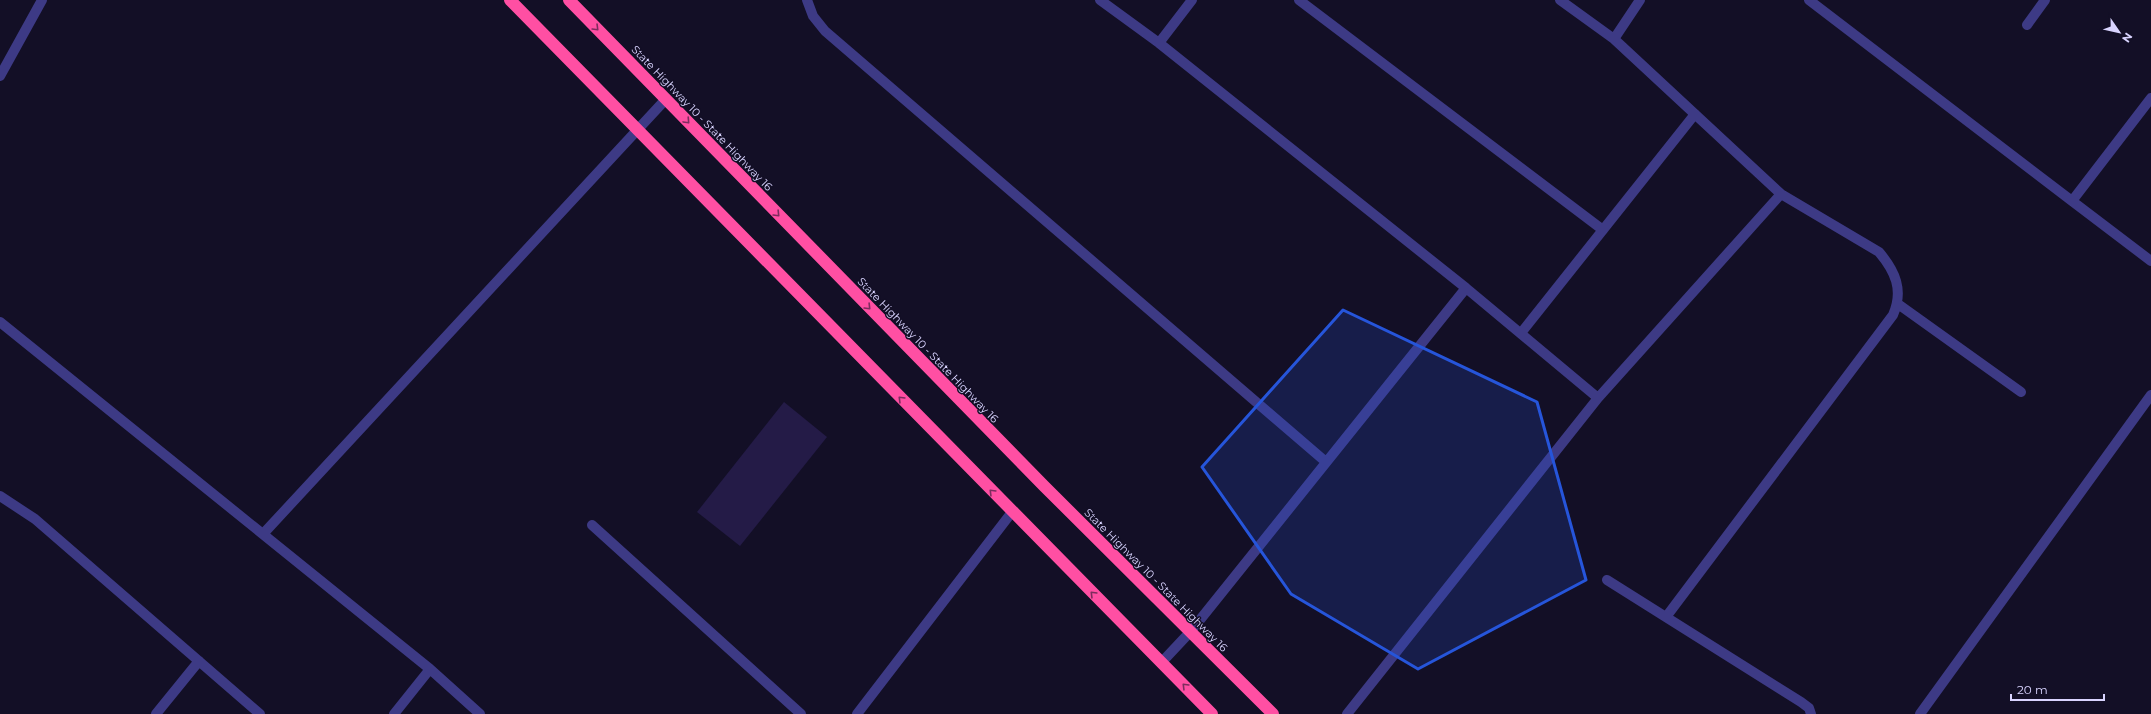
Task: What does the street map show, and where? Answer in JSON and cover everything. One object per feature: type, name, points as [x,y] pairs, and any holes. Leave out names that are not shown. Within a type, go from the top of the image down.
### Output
[{"type":"highway","points":[[510,0],[636,130],[1212,714]]},
{"type":"highway","name":"State Highway 10 - State Highway 16","points":[[569,0],[1044,486],[1273,714]]},
{"type":"street","points":[[1,73],[42,0]]},
{"type":"street","points":[[807,0],[813,16],[825,31],[1326,462]]},
{"type":"street","points":[[1100,0],[1159,43],[1466,288],[1598,398]]},
{"type":"street","points":[[1159,43],[1192,0]]},
{"type":"street","points":[[1299,0],[1603,230]]},
{"type":"street","points":[[1560,0],[1614,39],[1781,194],[1878,252],[1889,265],[1899,291],[1898,304],[1893,314],[1666,617]]},
{"type":"street","points":[[1614,39],[1640,0]]},
{"type":"street","points":[[1809,0],[2151,261]]},
{"type":"street","points":[[2027,24],[2045,0]]},
{"type":"street","points":[[2072,201],[2151,98]]},
{"type":"street","points":[[263,534],[666,99]]},
{"type":"street","points":[[1521,333],[1695,114]]},
{"type":"street","points":[[1347,714],[1598,398],[1781,194]]},
{"type":"street","points":[[1161,663],[1190,631],[1466,288]]},
{"type":"street","points":[[1898,304],[2021,392]]},
{"type":"street","points":[[0,322],[430,669],[480,714]]},
{"type":"street","points":[[1920,714],[2151,395]]},
{"type":"street","points":[[0,496],[35,519],[260,714]]},
{"type":"street","points":[[857,714],[1012,512]]},
{"type":"street","points":[[592,525],[801,714]]},
{"type":"street","points":[[1607,580],[1801,702],[1809,708],[1811,714]]},
{"type":"street","points":[[156,714],[199,661]]},
{"type":"street","points":[[394,714],[430,669]]},
{"type":"highlighted area","points":[[1343,310],[1537,402],[1586,580],[1418,669],[1291,594],[1202,467]]},
{"type":"building","points":[[784,402],[827,437],[740,546],[697,512]]}]
